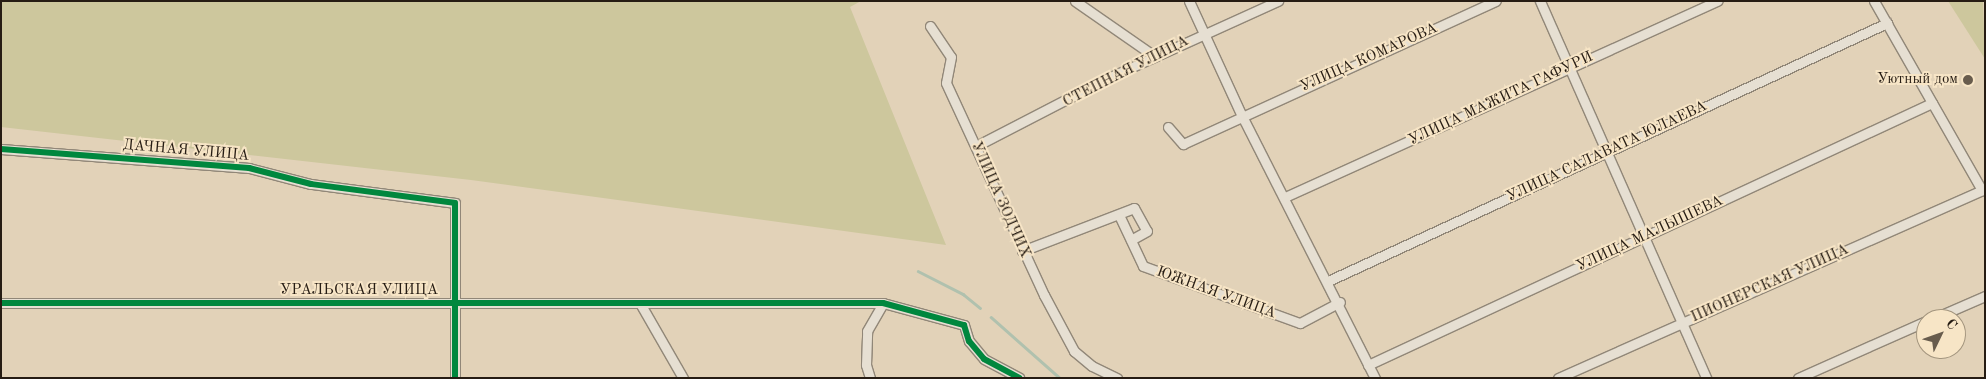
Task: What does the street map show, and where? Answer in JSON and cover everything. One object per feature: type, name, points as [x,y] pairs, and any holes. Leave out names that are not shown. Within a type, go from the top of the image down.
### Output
[{"type":"street","points":[[1075,1],[1154,56]]},
{"type":"street","points":[[1189,1],[1205,32],[1242,116],[1340,302],[1375,378]]},
{"type":"street","name":"СТЕПНАЯ УЛИЦА","points":[[976,146],[1154,56],[1278,1]]},
{"type":"street","name":"УЛИЦА КОМАРОВА","points":[[1168,127],[1183,144],[1496,1]]},
{"type":"street","points":[[1540,1],[1706,378]]},
{"type":"street","name":"УЛИЦА МАЖИТА ГАФУРИ","points":[[1286,197],[1718,1]]},
{"type":"street","points":[[1874,1],[1984,190]]},
{"type":"street","name":"УЛИЦА САЛАВАТА ЮЛАЕВА","points":[[1328,281],[1887,23]]},
{"type":"street","name":"УЛИЦА ЗОДЧИХ","points":[[930,26],[951,57],[946,83],[1022,251],[1074,351],[1092,366],[1117,378]]},
{"type":"street","name":"УЛИЦА МАЛЫШЕВА","points":[[1368,365],[1932,103]]},
{"type":"street","name":"ДАЧНАЯ УЛИЦА","points":[[1,149],[249,168],[311,184],[455,203],[457,304]]},
{"type":"street","name":"ПИОНЕРСКАЯ УЛИЦА","points":[[1558,378],[1984,190]]},
{"type":"street","points":[[1022,251],[1134,208],[1147,231],[1131,240]]},
{"type":"street","name":"ЮЖНАЯ УЛИЦА","points":[[1119,215],[1143,266],[1300,324],[1340,302]]},
{"type":"street","points":[[1955,309],[1985,296]]},
{"type":"street","name":"УРАЛЬСКАЯ УЛИЦА","points":[[1,303],[641,305],[883,303],[964,325],[969,341],[984,359],[1019,378]]},
{"type":"street","points":[[870,378],[866,365],[867,331],[883,303]]},
{"type":"street","points":[[455,378],[457,304]]},
{"type":"street","points":[[641,305],[683,378]]},
{"type":"street","points":[[1798,378],[1916,326]]},
{"type":"shaded area","points":[[1,1],[861,1],[850,7],[946,245],[471,180],[1,127]]},
{"type":"shaded area","points":[[1948,1],[1983,1],[1985,59]]},
{"type":"waterway","points":[[918,271],[963,294],[980,308]]},
{"type":"waterway","points":[[991,317],[1060,378]]},
{"type":"cycle path","points":[[1,149],[249,168],[311,184],[455,203],[455,378]]},
{"type":"cycle path","points":[[1,303],[883,303],[964,325],[969,341],[984,359],[1019,378]]},
{"type":"place","name":"Уютный дом","points":[[1968,80]]}]
